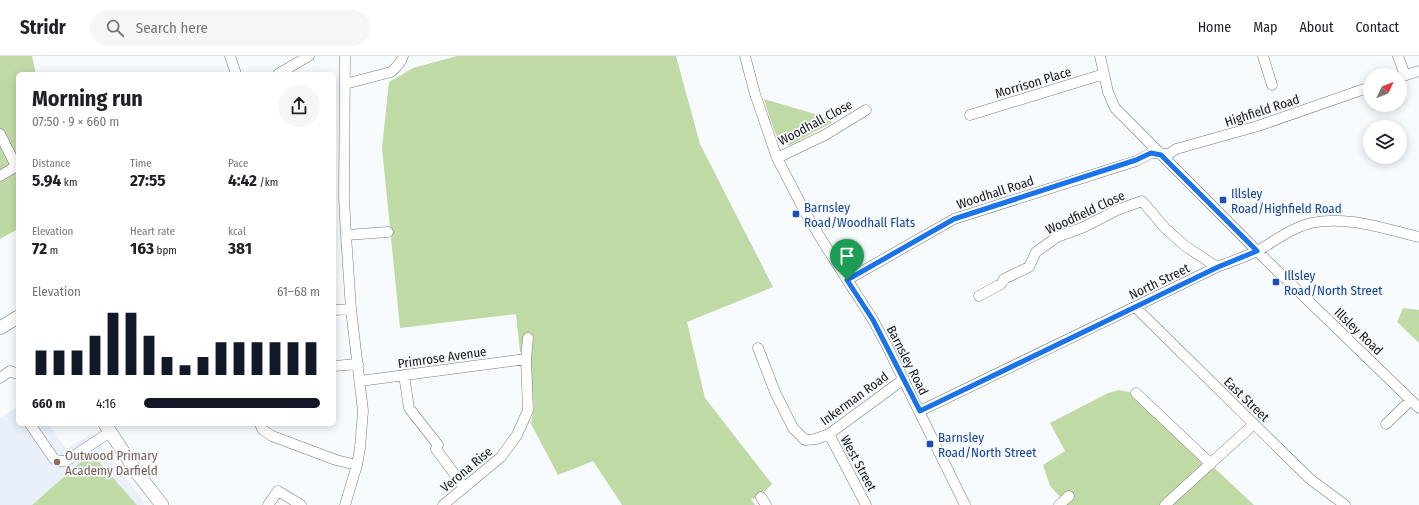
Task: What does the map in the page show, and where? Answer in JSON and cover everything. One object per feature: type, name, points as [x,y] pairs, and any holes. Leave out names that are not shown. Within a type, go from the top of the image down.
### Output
[{"type":"main road","points":[[0,328],[16,318]]},
{"type":"main road","points":[[107,428],[138,474],[162,505]]},
{"type":"street","points":[[230,56],[235,72]]},
{"type":"street","points":[[281,72],[309,56]]},
{"type":"street","points":[[345,56],[346,84],[344,146],[346,235],[351,309],[363,411],[357,465],[346,505]]},
{"type":"street","points":[[346,84],[391,72],[397,67],[403,56]]},
{"type":"street","name":"Barnsley Road","points":[[745,56],[755,94],[777,158],[805,212],[873,320],[920,411],[965,505]]},
{"type":"street","name":"Illsley Road","points":[[1100,56],[1108,92],[1115,108],[1257,251],[1419,408]]},
{"type":"street","points":[[1263,56],[1272,85]]},
{"type":"street","points":[[1398,56],[1401,68]]},
{"type":"street","points":[[1407,75],[1419,71]]},
{"type":"street","name":"Morrison Place","points":[[970,115],[1104,74]]},
{"type":"street","name":"Highfield Road","points":[[1161,155],[1169,154],[1176,149],[1258,126],[1363,89]]},
{"type":"street","name":"Woodhall Close","points":[[777,158],[825,135],[866,110]]},
{"type":"street","points":[[0,134],[14,162],[14,167],[0,176]]},
{"type":"street","name":"Woodhall Road","points":[[847,280],[954,219],[1136,160],[1151,153],[1161,155]]},
{"type":"street","name":"Woodfield Close","points":[[979,296],[1001,284],[1004,279],[1029,266],[1036,252],[1057,237],[1117,210],[1142,201],[1166,228],[1185,246],[1218,267]]},
{"type":"street","name":"North Street","points":[[920,411],[1218,267],[1257,251],[1295,229],[1310,223],[1325,221],[1354,222],[1419,237]]},
{"type":"street","points":[[346,235],[388,232]]},
{"type":"street","name":"East Street","points":[[1135,307],[1310,479],[1345,505]]},
{"type":"street","points":[[336,310],[351,309]]},
{"type":"street","name":"Verona Rise","points":[[443,505],[501,457],[517,435],[528,410],[526,359],[528,338]]},
{"type":"street","name":"Inkerman Road","points":[[758,348],[775,392],[792,428],[805,440],[816,439],[829,434],[904,379]]},
{"type":"street","name":"Primrose Avenue","points":[[360,381],[526,359]]},
{"type":"street","points":[[336,366],[358,364]]},
{"type":"street","points":[[0,378],[10,371],[16,373]]},
{"type":"street","points":[[404,375],[409,408],[438,445],[436,449],[464,487]]},
{"type":"street","points":[[1136,393],[1211,464]]},
{"type":"street","points":[[1386,424],[1411,400]]},
{"type":"street","points":[[1165,505],[1254,424]]},
{"type":"street","points":[[31,426],[54,459],[59,461],[66,461],[107,428]]},
{"type":"street","points":[[261,426],[263,430],[272,436],[336,460],[357,465]]},
{"type":"street","name":"West Street","points":[[829,434],[866,505]]},
{"type":"street","points":[[268,505],[278,491],[301,505]]},
{"type":"street","points":[[1059,505],[1070,496]]},
{"type":"shaded area","name":"Outwood Primary Academy Darfield","points":[[16,407],[16,426],[50,426],[66,449],[93,433],[145,503],[143,505],[0,505],[0,418]]},
{"type":"green space","points":[[0,56],[32,56],[36,72],[16,72],[16,230],[0,239]]},
{"type":"green space","points":[[457,56],[676,56],[700,144],[773,287],[687,322],[705,398],[772,484],[759,497],[751,499],[755,505],[622,505],[593,461],[558,475],[531,424],[534,406],[527,353],[520,352],[516,314],[400,328],[382,148],[389,82],[413,68]]},
{"type":"green space","points":[[764,99],[822,116],[833,122],[790,145],[785,145],[776,134]]},
{"type":"green space","points":[[1403,308],[1419,310],[1419,343],[1397,322]]},
{"type":"green space","points":[[1119,390],[1129,392],[1204,466],[1208,462],[1254,505],[1057,505],[1062,499],[1050,486],[1043,465],[1065,451],[1050,423],[1108,393]]},
{"type":"green space","points":[[91,453],[137,505],[32,505]]},
{"type":"place","name":"Illsley Road/Highfield Road","points":[[1223,200]]},
{"type":"place","name":"Barnsley Road/Woodhall Flats","points":[[796,214]]},
{"type":"place","name":"Illsley Road/North Street","points":[[1276,282]]},
{"type":"place","name":"Barnsley Road/North Street","points":[[930,444]]},
{"type":"place","name":"Outwood Primary Academy Darfield","points":[[57,462]]},
{"type":"route","points":[[1151,153],[1161,155],[1257,251],[1218,267],[920,411],[873,320],[847,280],[954,219],[1136,160],[1151,153]]}]
